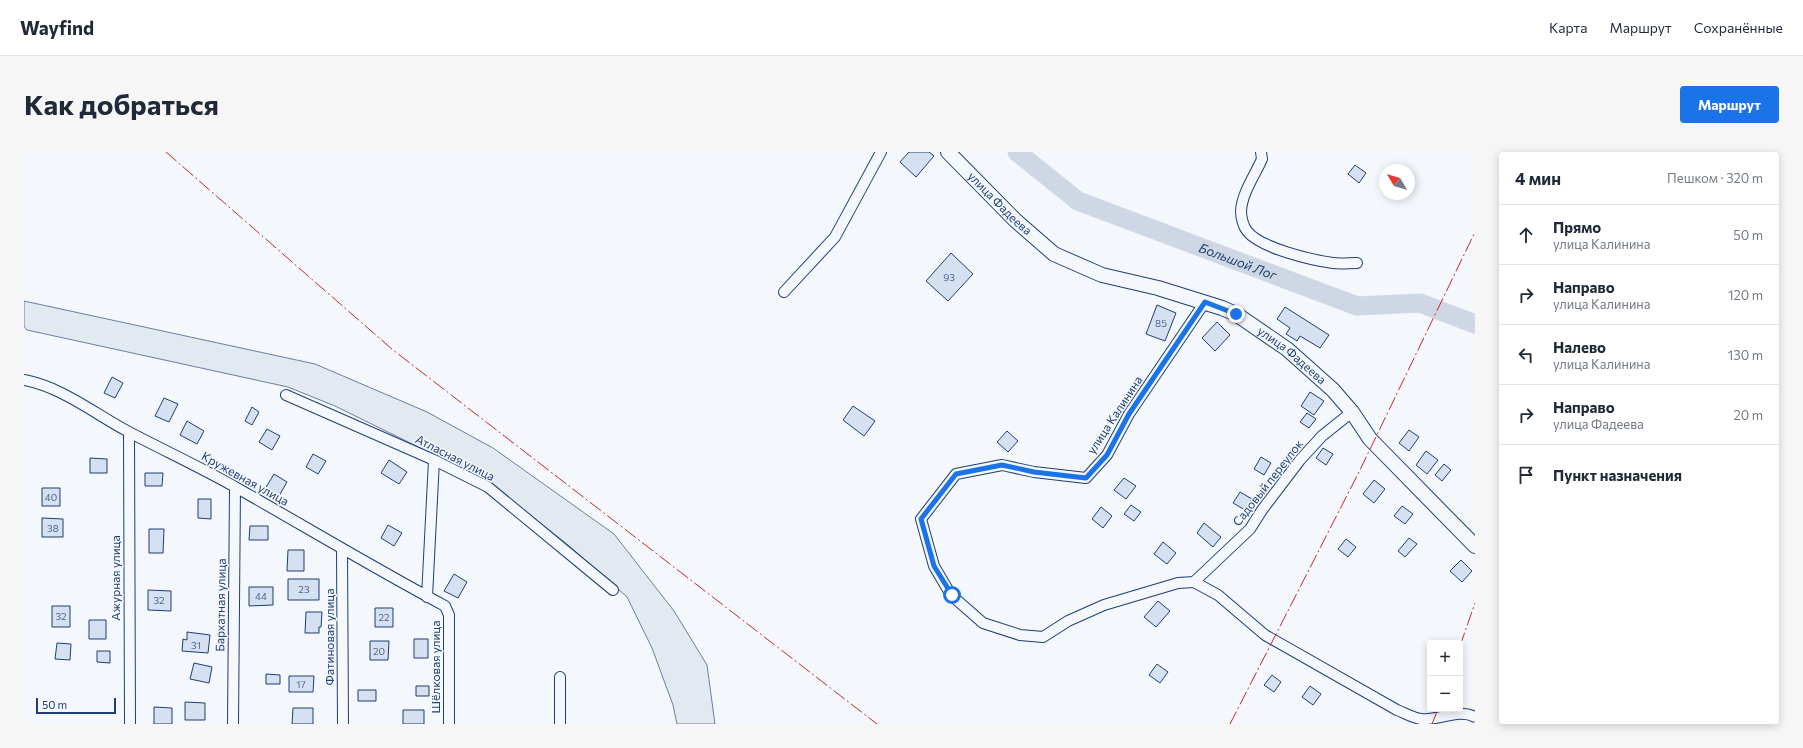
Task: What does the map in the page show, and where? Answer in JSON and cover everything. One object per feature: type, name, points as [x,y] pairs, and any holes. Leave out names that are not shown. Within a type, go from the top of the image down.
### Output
[{"type":"street","points":[[784,292],[835,237],[881,152]]},
{"type":"street","name":"улица Фадеева","points":[[948,152],[1015,220],[1054,254],[1102,275],[1158,288],[1205,302],[1236,314],[1287,349],[1309,368],[1352,412],[1370,439],[1475,546]]},
{"type":"street","points":[[1261,152],[1262,159],[1243,201],[1241,211],[1242,221],[1247,231],[1258,240],[1278,249],[1334,264],[1357,263]]},
{"type":"street","name":"улица Калинина","points":[[1194,582],[1178,583],[1104,605],[1068,621],[1043,637],[1020,635],[983,623],[952,595],[934,566],[921,519],[956,474],[1002,465],[1034,472],[1086,478],[1107,455],[1129,414],[1205,302]]},
{"type":"street","name":"Кружевная улица","points":[[24,380],[35,382],[53,389],[129,432],[236,487],[342,550],[445,606],[448,611]]},
{"type":"street","name":"Атласная улица","points":[[286,395],[434,460],[488,487],[612,590]]},
{"type":"street","name":"Садовый переулок","points":[[1194,582],[1250,529],[1262,510],[1300,460],[1322,436],[1352,412]]},
{"type":"street","name":"Ажурная улица","points":[[129,432],[130,724]]},
{"type":"street","points":[[427,597],[434,460]]},
{"type":"street","name":"Бархатная улица","points":[[234,724],[236,487]]},
{"type":"street","name":"Фатиновая улица","points":[[342,550],[343,724]]},
{"type":"street","points":[[1194,582],[1218,595],[1265,635],[1397,710],[1421,719],[1454,714],[1470,714],[1475,717]]},
{"type":"street","name":"Шёлковая улица","points":[[448,611],[449,724]]},
{"type":"street","points":[[560,678],[560,724]]},
{"type":"shaded area","points":[[24,301],[315,364],[427,412],[493,448],[614,534],[674,611],[707,665],[715,724],[677,724],[673,705],[652,648],[627,597],[568,545],[505,495],[459,467],[335,406],[288,387],[27,330],[24,326]]},
{"type":"building","points":[[909,152],[929,152],[934,156],[916,177],[900,162]]},
{"type":"building","points":[[1355,165],[1366,173],[1359,183],[1348,174]]},
{"type":"building","points":[[951,253],[973,274],[948,301],[926,281]]},
{"type":"building","points":[[1157,305],[1176,313],[1165,341],[1146,334]]},
{"type":"building","points":[[1285,307],[1329,335],[1320,348],[1300,336],[1297,341],[1286,334],[1290,328],[1277,319]]},
{"type":"building","points":[[1217,322],[1230,335],[1215,351],[1202,338]]},
{"type":"building","points":[[112,377],[123,383],[115,398],[104,393]]},
{"type":"building","points":[[1310,392],[1324,401],[1314,415],[1301,406]]},
{"type":"building","points":[[164,398],[178,404],[169,422],[155,416]]},
{"type":"building","points":[[853,406],[875,421],[864,436],[843,420]]},
{"type":"building","points":[[252,407],[259,412],[252,425],[245,421]]},
{"type":"building","points":[[1307,413],[1316,419],[1309,428],[1300,422]]},
{"type":"building","points":[[187,421],[204,431],[197,444],[180,435]]},
{"type":"building","points":[[267,429],[280,436],[272,450],[259,442]]},
{"type":"building","points":[[1409,430],[1419,437],[1409,451],[1399,443]]},
{"type":"building","points":[[1007,431],[1018,441],[1008,452],[997,442]]},
{"type":"building","points":[[1323,448],[1333,454],[1326,465],[1316,458]]},
{"type":"building","points":[[1426,451],[1438,460],[1427,474],[1416,465]]},
{"type":"building","points":[[313,454],[326,461],[318,474],[306,467]]},
{"type":"building","points":[[1261,457],[1271,463],[1264,475],[1254,469]]},
{"type":"building","points":[[90,458],[107,459],[107,473],[90,473]]},
{"type":"building","points":[[389,460],[407,472],[399,484],[381,473]]},
{"type":"building","points":[[1444,464],[1451,470],[1442,481],[1435,475]]},
{"type":"building","points":[[145,473],[163,473],[162,486],[145,486]]},
{"type":"building","points":[[274,474],[287,482],[279,496],[265,489]]},
{"type":"building","points":[[1124,478],[1136,486],[1126,499],[1114,490]]},
{"type":"building","points":[[1374,480],[1385,489],[1374,503],[1363,494]]},
{"type":"building","points":[[42,488],[60,488],[60,506],[42,506]]},
{"type":"building","points":[[1240,492],[1252,499],[1245,510],[1233,503]]},
{"type":"building","points":[[198,499],[211,499],[211,519],[198,518]]},
{"type":"building","points":[[1131,505],[1141,512],[1134,521],[1124,514]]},
{"type":"building","points":[[1402,506],[1413,514],[1405,524],[1394,516]]},
{"type":"building","points":[[1101,507],[1112,516],[1103,528],[1092,519]]},
{"type":"building","points":[[42,518],[63,519],[63,537],[42,537]]},
{"type":"building","points":[[1204,523],[1221,537],[1213,547],[1197,533]]},
{"type":"building","points":[[388,525],[402,533],[394,546],[381,538]]},
{"type":"building","points":[[250,526],[268,526],[268,540],[249,540]]},
{"type":"building","points":[[149,529],[164,529],[163,553],[149,553]]},
{"type":"building","points":[[1409,538],[1417,544],[1405,557],[1398,551]]},
{"type":"building","points":[[1346,539],[1356,547],[1348,557],[1338,549]]},
{"type":"building","points":[[1163,542],[1176,553],[1167,564],[1154,554]]},
{"type":"building","points":[[288,550],[304,550],[304,571],[287,571]]},
{"type":"building","points":[[1461,560],[1472,571],[1462,582],[1450,571]]},
{"type":"building","points":[[454,574],[467,582],[458,598],[444,591]]},
{"type":"building","points":[[288,579],[319,579],[319,600],[288,600]]},
{"type":"building","points":[[249,587],[273,587],[273,605],[249,606]]},
{"type":"building","points":[[148,590],[171,591],[171,611],[148,610]]},
{"type":"building","points":[[1158,601],[1170,611],[1156,627],[1144,617]]},
{"type":"building","points":[[52,606],[70,606],[70,627],[52,627]]},
{"type":"building","points":[[375,608],[393,608],[393,627],[375,627]]},
{"type":"building","points":[[306,612],[322,612],[319,633],[305,633]]},
{"type":"building","points":[[89,620],[106,620],[106,639],[89,639]]},
{"type":"building","points":[[187,632],[210,635],[208,653],[182,651],[183,639],[187,640]]},
{"type":"building","points":[[414,639],[428,639],[428,658],[414,658]]},
{"type":"building","points":[[370,641],[389,641],[388,660],[370,660]]},
{"type":"building","points":[[57,643],[71,644],[70,660],[55,659]]},
{"type":"building","points":[[97,651],[110,651],[110,663],[97,662]]},
{"type":"building","points":[[194,663],[212,667],[209,683],[190,679]]},
{"type":"building","points":[[1157,664],[1168,672],[1160,683],[1149,675]]},
{"type":"building","points":[[266,674],[280,675],[280,684],[266,684]]},
{"type":"building","points":[[1272,675],[1281,682],[1274,692],[1264,685]]},
{"type":"building","points":[[289,676],[314,676],[313,692],[289,692]]},
{"type":"building","points":[[416,686],[429,686],[429,696],[416,696]]},
{"type":"building","points":[[1310,686],[1321,694],[1313,705],[1302,697]]},
{"type":"building","points":[[358,690],[376,690],[376,701],[358,701]]},
{"type":"building","points":[[185,702],[205,703],[205,720],[185,720]]},
{"type":"building","points":[[154,707],[172,708],[172,724],[154,724]]},
{"type":"building","points":[[293,708],[313,708],[313,724],[292,724]]},
{"type":"building","points":[[403,710],[424,710],[424,724],[403,724]]},
{"type":"waterway","name":"Большой Лог","points":[[1017,152],[1078,201],[1357,306],[1420,303],[1475,324]]},
{"type":"power","points":[[166,152],[393,350],[877,724]]},
{"type":"power","points":[[1230,724],[1359,472],[1475,232]]},
{"type":"power","points":[[1462,640],[1475,603]]},
{"type":"power","points":[[1432,724],[1437,712]]},
{"type":"route","points":[[952,595],[934,566],[921,519],[956,474],[1002,465],[1034,472],[1086,478],[1107,455],[1129,414],[1205,302],[1236,314]]}]
